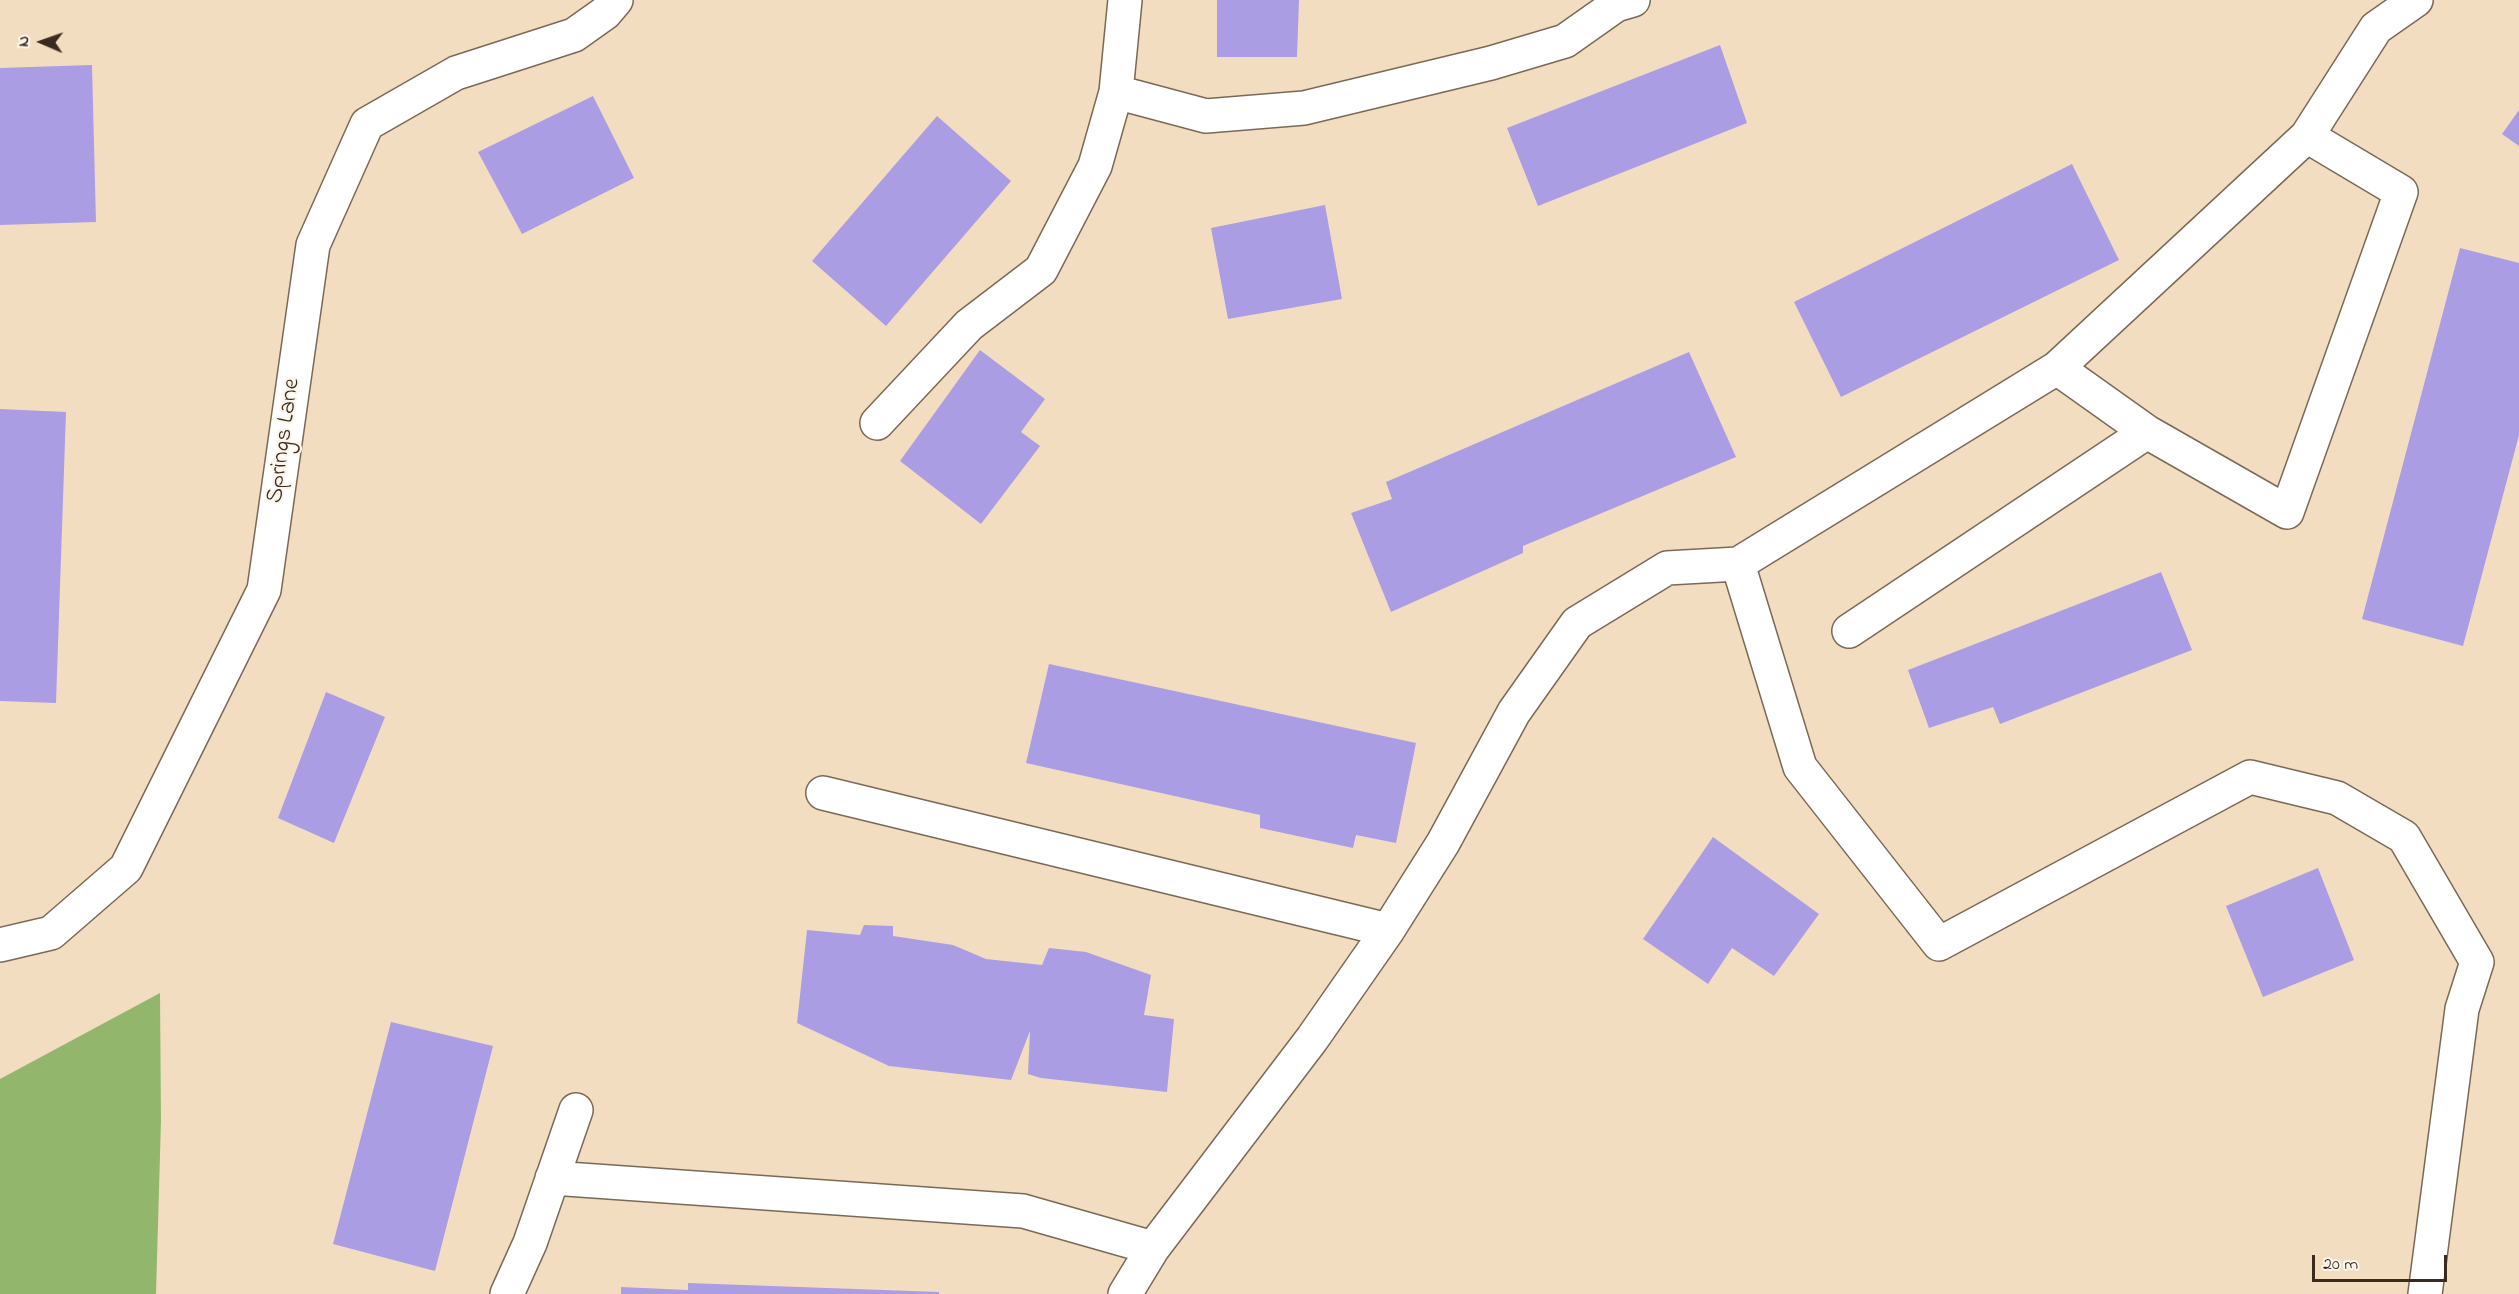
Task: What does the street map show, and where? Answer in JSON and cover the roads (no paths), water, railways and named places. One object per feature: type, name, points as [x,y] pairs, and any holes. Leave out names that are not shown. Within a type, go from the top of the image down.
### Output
[{"type":"street","name":"Springs Lane","points":[[0,945],[51,933],[126,868],[264,590],[313,245],[367,124],[456,73],[574,36],[605,13],[616,0]]},
{"type":"street","points":[[877,423],[969,325],[1041,270],[1095,166],[1116,92],[1125,0]]},
{"type":"street","points":[[1116,92],[1206,116],[1304,108],[1491,63],[1565,41],[1616,4],[1633,0]]},
{"type":"street","points":[[1125,1294],[1153,1248],[1312,1039],[1388,930],[1443,843],[1514,712],[1577,623],[1667,568],[1738,564],[2057,368],[2307,136],[2376,28],[2416,0]]},
{"type":"street","points":[[2057,368],[2147,432],[2288,512],[2401,192],[2307,136]]},
{"type":"street","points":[[1849,631],[2147,432]]},
{"type":"street","points":[[1738,564],[1800,767],[1939,944],[2250,777],[2337,798],[2404,837],[2477,962],[2462,1009],[2425,1294]]},
{"type":"street","points":[[823,793],[1388,930]]},
{"type":"street","points":[[507,1294],[530,1243],[576,1110]]},
{"type":"street","points":[[552,1178],[1023,1211],[1153,1248]]}]
